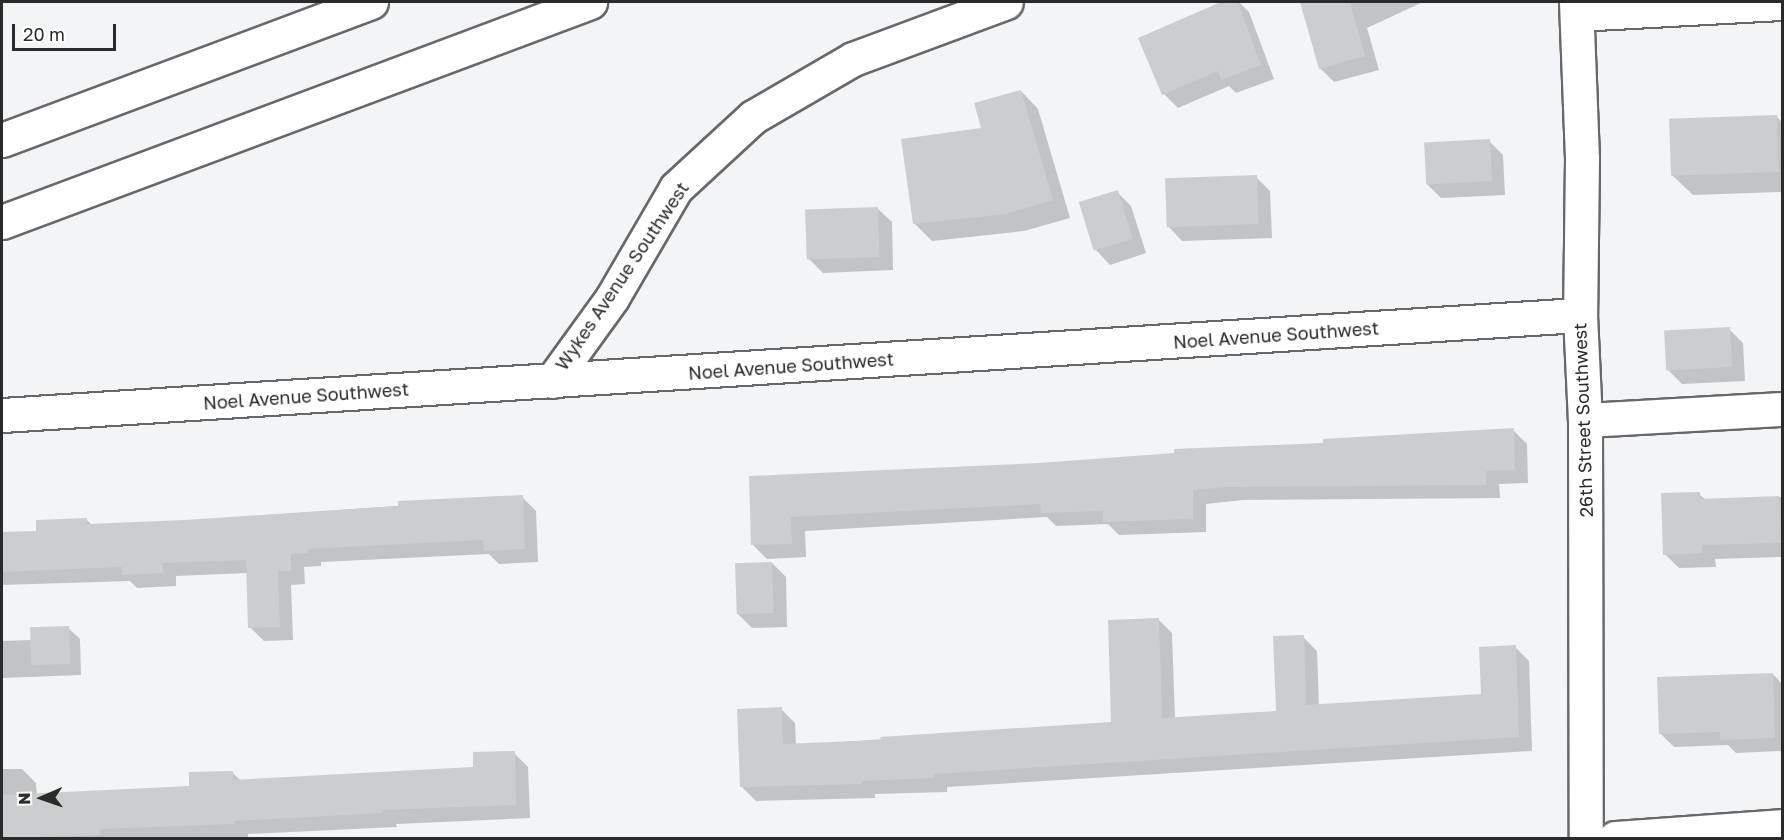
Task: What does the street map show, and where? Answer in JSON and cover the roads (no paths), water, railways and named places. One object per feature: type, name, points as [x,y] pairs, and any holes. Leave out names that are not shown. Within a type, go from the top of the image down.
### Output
[{"type":"main road","points":[[2,140],[371,2]]},
{"type":"main road","points":[[2,222],[590,2]]},
{"type":"main road","name":"Wykes Avenue Southwest","points":[[552,381],[612,298],[676,188],[753,117],[853,59],[1006,2]]},
{"type":"main road","points":[[1576,8],[1782,3]]},
{"type":"main road","name":"26th Street Southwest","points":[[1576,8],[1582,159],[1580,315],[1585,420],[1586,838]]},
{"type":"main road","name":"Noel Avenue Southwest","points":[[2,415],[1580,315]]},
{"type":"main road","points":[[1585,420],[1782,410]]},
{"type":"main road","points":[[1615,838],[1782,826]]}]
